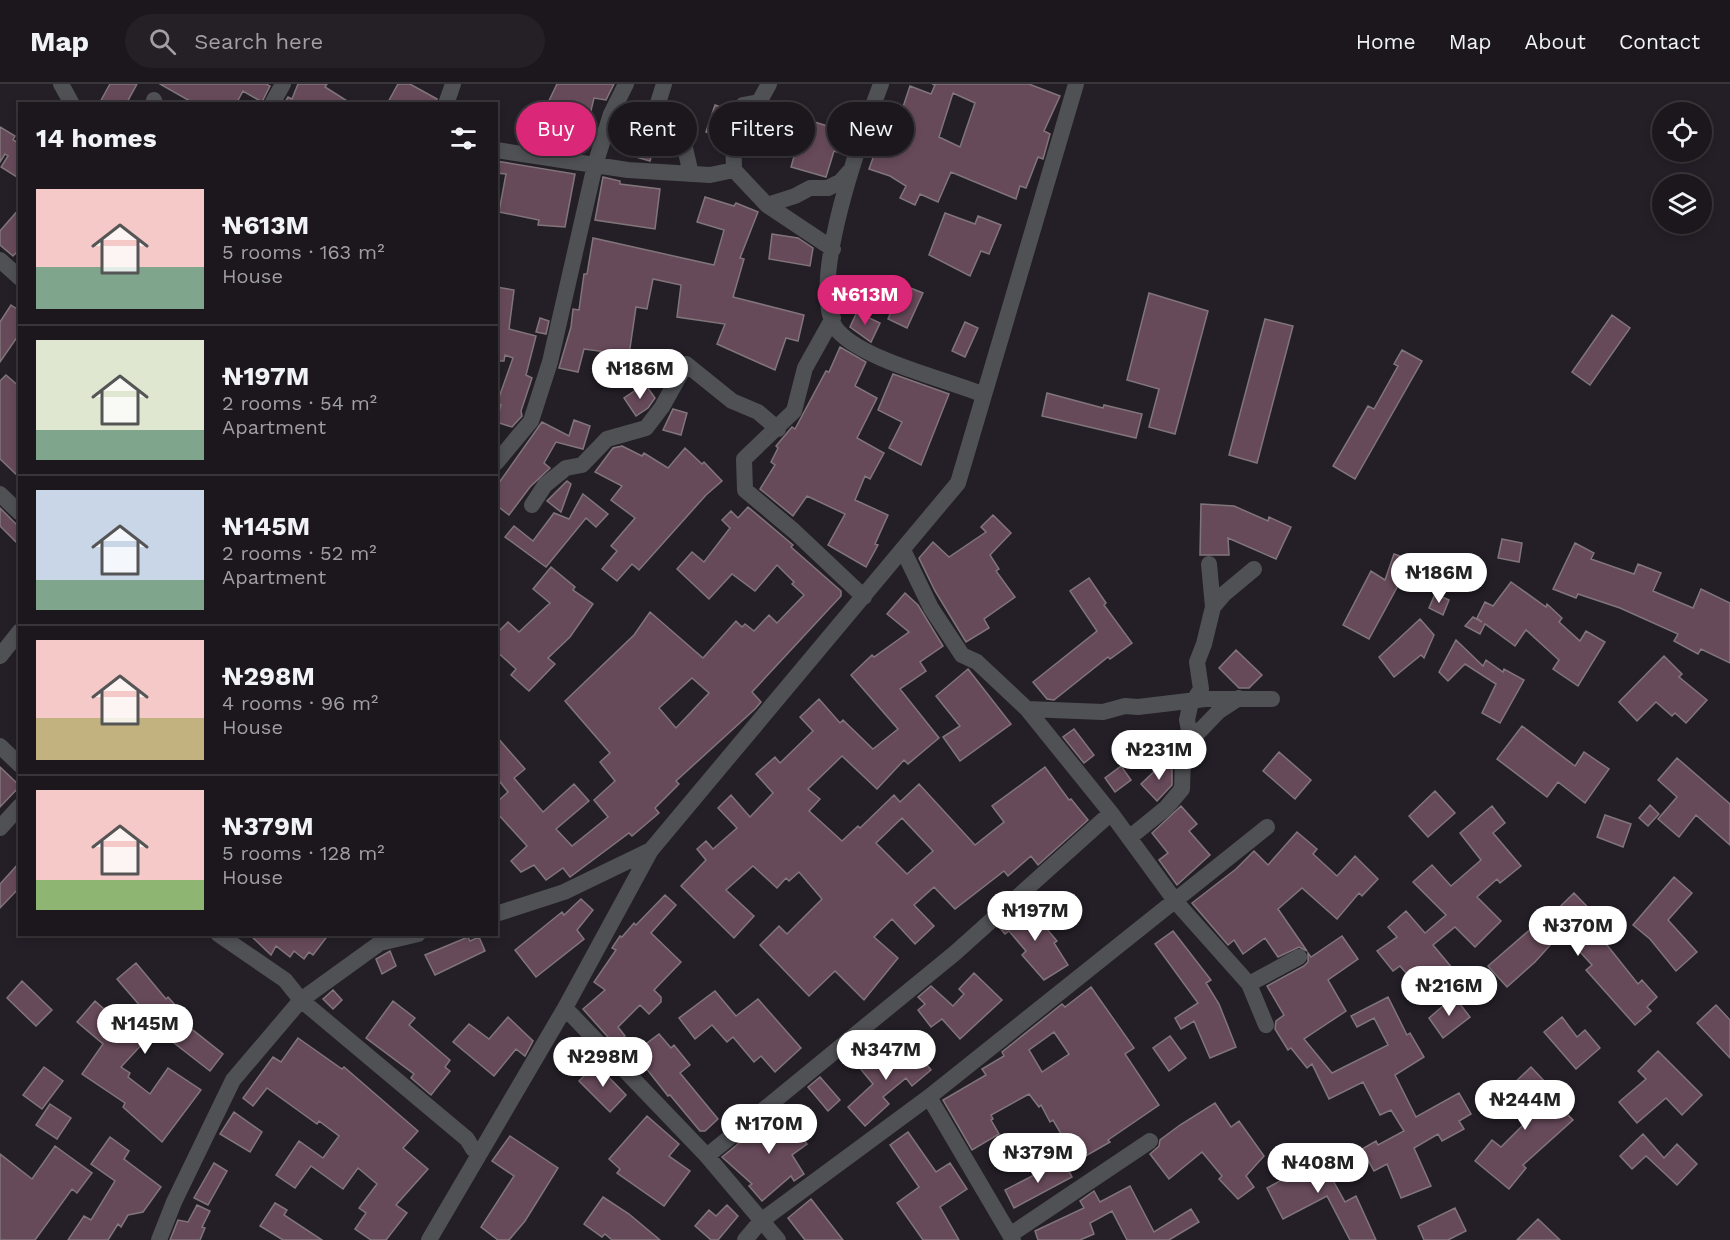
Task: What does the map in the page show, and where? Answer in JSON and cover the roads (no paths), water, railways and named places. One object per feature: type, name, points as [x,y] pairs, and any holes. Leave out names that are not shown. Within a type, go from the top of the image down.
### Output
[{"type":"street","points":[[61,84],[71,102]]},
{"type":"street","points":[[273,102],[283,84]]},
{"type":"street","points":[[447,102],[453,84]]},
{"type":"street","points":[[498,461],[531,422],[550,362],[595,165],[611,114],[626,84]]},
{"type":"street","points":[[664,84],[658,103],[662,123],[685,148],[691,174]]},
{"type":"street","points":[[769,84],[759,102],[743,105],[733,131],[734,170],[766,205],[833,249]]},
{"type":"street","points":[[881,84],[849,172],[836,221],[827,290],[833,318],[837,330],[891,362],[984,394]]},
{"type":"street","points":[[429,1240],[565,1008],[651,850],[958,483],[1076,84]]},
{"type":"street","points":[[498,150],[595,165],[691,174],[710,175],[734,170]]},
{"type":"street","points":[[766,205],[795,196],[810,188],[828,188],[840,182],[849,172]]},
{"type":"street","points":[[0,260],[18,276]]},
{"type":"street","points":[[833,318],[805,368],[794,411],[778,429],[744,459],[745,490],[794,531],[864,597]]},
{"type":"street","points":[[532,506],[545,485],[566,468],[582,465],[608,439],[646,428],[662,407],[686,364],[732,401],[758,412],[778,429]]},
{"type":"street","points":[[0,494],[18,511]]},
{"type":"street","points":[[903,550],[931,608],[962,655],[977,662],[1027,709],[1111,813],[1176,902],[1249,984],[1266,1025]]},
{"type":"street","points":[[1191,741],[1187,720],[1190,706],[1201,688],[1197,662],[1213,607],[1209,564]]},
{"type":"street","points":[[1213,607],[1224,594],[1254,569]]},
{"type":"street","points":[[0,656],[18,634]]},
{"type":"street","points":[[1129,838],[1166,808],[1182,789],[1183,757],[1191,741],[1219,711],[1239,698]]},
{"type":"street","points":[[1027,709],[1103,712],[1125,706],[1138,707],[1195,700],[1272,699]]},
{"type":"street","points":[[0,746],[18,763]]},
{"type":"street","points":[[0,828],[18,808]]},
{"type":"street","points":[[707,1156],[955,953],[1111,813]]},
{"type":"street","points":[[745,1240],[761,1221],[930,1097],[1267,827]]},
{"type":"street","points":[[498,913],[564,892],[651,850]]},
{"type":"street","points":[[221,936],[285,980],[301,1000],[467,1139],[473,1149],[481,1152]]},
{"type":"street","points":[[159,1240],[174,1202],[233,1080],[301,1000],[380,943],[410,936]]},
{"type":"street","points":[[1249,984],[1299,957]]},
{"type":"street","points":[[565,1008],[707,1156],[778,1240]]},
{"type":"street","points":[[930,1097],[1012,1238],[1150,1141]]}]
